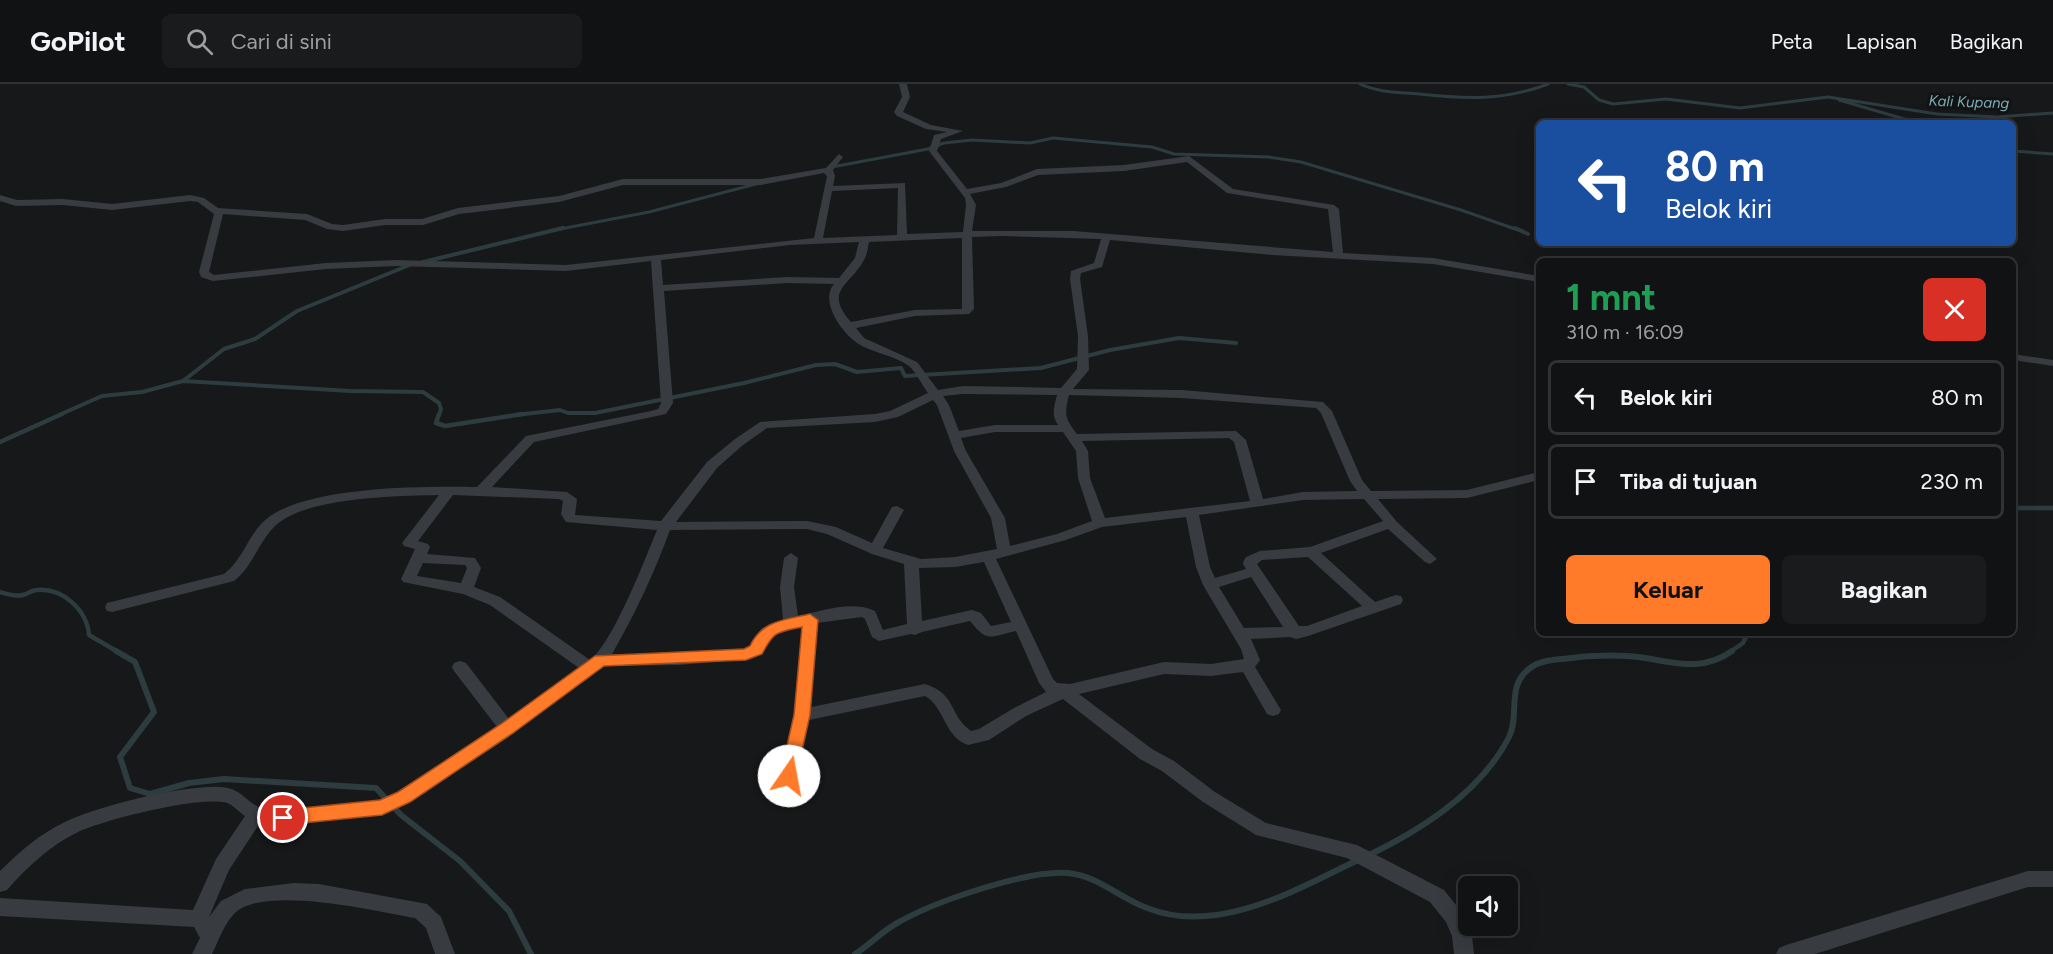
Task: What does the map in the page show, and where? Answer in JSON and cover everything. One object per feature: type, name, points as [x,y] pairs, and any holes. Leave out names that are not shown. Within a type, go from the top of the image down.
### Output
[{"type":"street","points":[[849,326],[915,313],[969,311],[967,234],[971,205],[965,192],[933,147],[937,137],[959,131],[929,127],[900,114],[898,112],[906,97],[903,84]]},
{"type":"street","points":[[0,198],[16,203],[63,202],[112,207],[190,198],[201,200],[218,211],[307,217],[330,227],[343,228],[385,222],[423,222],[458,212],[544,202],[637,181],[761,182],[777,180],[829,168],[839,157]]},
{"type":"street","points":[[965,192],[1003,185],[1037,172],[1124,168],[1189,159],[1230,191],[1331,207],[1334,209],[1338,255]]},
{"type":"street","points":[[818,240],[831,176],[829,168]]},
{"type":"street","points":[[828,189],[902,185],[902,237]]},
{"type":"street","points":[[218,211],[219,221],[204,272],[208,278],[396,263],[566,268],[818,240],[1059,233],[1433,261],[1536,278]]},
{"type":"street","points":[[1100,523],[1084,478],[1082,452],[1069,433],[1059,411],[1064,392],[1083,370],[1083,336],[1076,271],[1098,265],[1106,237]]},
{"type":"street","points":[[865,238],[860,259],[834,290],[833,300],[839,315],[861,340],[913,364],[935,394],[946,410],[960,451],[998,518],[1004,552]]},
{"type":"street","points":[[482,489],[530,439],[654,414],[665,407],[667,403],[656,258]]},
{"type":"street","points":[[658,288],[787,280],[843,281]]},
{"type":"street","points":[[2016,357],[2053,363]]},
{"type":"street","points":[[0,884],[20,861],[71,827],[93,818],[175,800],[220,793],[231,796],[256,815],[283,818],[382,807],[404,797],[507,729],[595,664],[624,621],[665,526],[712,465],[739,442],[765,425],[875,418],[894,414],[935,394],[963,390],[1182,394],[1319,405],[1326,411],[1365,493],[1390,517],[1390,524],[1430,560]]},
{"type":"street","points":[[955,436],[986,429],[1069,433],[1232,434],[1240,440],[1258,504]]},
{"type":"street","points":[[112,607],[229,578],[240,570],[263,531],[274,519],[287,512],[345,498],[482,489],[567,496],[570,499],[568,514],[571,519],[665,526],[807,525],[831,530],[875,550],[921,564],[955,562],[988,556],[1061,537],[1100,523],[1258,504],[1303,496],[1365,493],[1381,496],[1467,494],[1536,477]]},
{"type":"street","points":[[449,491],[409,543],[423,547],[408,579],[466,589],[495,601],[595,664],[746,654],[756,650],[762,636],[772,628],[837,613],[865,612],[870,616],[879,636],[915,630],[972,615],[987,633],[1021,624]]},
{"type":"street","points":[[875,550],[897,510]]},
{"type":"street","points":[[802,715],[925,690],[935,692],[941,697],[951,723],[968,738],[983,735],[1020,712],[1065,691],[1164,668],[1210,670],[1247,666],[1252,660],[1210,585],[1203,567],[1192,512]]},
{"type":"street","points":[[1296,634],[1254,571],[1250,564],[1251,560],[1260,556],[1311,552],[1390,524]]},
{"type":"street","points":[[1311,552],[1373,608]]},
{"type":"street","points":[[988,556],[1047,683],[1053,689],[1065,691],[1146,754],[1262,830],[1351,852],[1437,896],[1454,916],[1462,936],[1464,954]]},
{"type":"street","points":[[418,558],[470,561],[474,568],[466,589]]},
{"type":"street","points":[[791,558],[787,587],[791,623]]},
{"type":"street","points":[[910,561],[915,630]]},
{"type":"street","points":[[1210,585],[1254,571]]},
{"type":"street","points":[[1238,634],[1296,634],[1396,600]]},
{"type":"street","points":[[789,776],[802,715],[810,620]]},
{"type":"street","points":[[1247,666],[1273,710]]},
{"type":"street","points":[[460,667],[507,729]]},
{"type":"street","points":[[202,954],[210,937],[204,926],[207,892],[228,852],[256,815]]},
{"type":"street","points":[[1786,954],[2028,879],[2053,879]]},
{"type":"street","points":[[0,907],[204,926],[245,897],[284,892],[319,892],[420,910],[434,923],[445,954]]},
{"type":"waterway","name":"Kali Kupang","points":[[1360,84],[1389,92],[1468,98],[1500,96],[1532,90],[1548,84]]},
{"type":"waterway","name":"Kali Kupang","points":[[1568,84],[1584,87],[1599,100],[1613,104],[1666,99],[1740,108],[1828,97],[1937,114],[1997,117],[2053,113]]},
{"type":"waterway","points":[[1839,100],[1908,120]]},
{"type":"waterway","points":[[832,167],[928,149],[944,143],[972,140],[1030,143],[1053,138],[1152,147],[1174,154],[1269,157],[1301,162],[1461,210],[1518,230]]},
{"type":"waterway","points":[[2016,151],[2053,154]]},
{"type":"waterway","points":[[555,230],[649,212],[756,184]]},
{"type":"waterway","points":[[423,262],[563,228]]},
{"type":"waterway","points":[[1515,228],[1528,234]]},
{"type":"waterway","points":[[183,381],[224,349],[255,339],[297,311],[412,264]]},
{"type":"waterway","points":[[520,414],[560,410],[568,413],[595,413],[744,383],[816,365],[835,364],[857,372],[901,368],[905,376],[1041,368],[1110,350],[1179,338],[1236,343]]},
{"type":"waterway","points":[[59,415],[102,396],[142,392],[183,381]]},
{"type":"waterway","points":[[183,381],[350,391],[423,392],[439,403],[441,409],[439,415]]},
{"type":"waterway","points":[[0,442],[62,414]]},
{"type":"waterway","points":[[439,414],[436,423],[445,426],[520,414]]},
{"type":"waterway","points":[[515,415],[520,414]]},
{"type":"waterway","points":[[2016,508],[2053,508]]},
{"type":"waterway","points":[[0,592],[17,596],[35,590],[47,590],[64,597],[79,609],[89,635],[118,652]]},
{"type":"waterway","points":[[1730,652],[1743,643],[1746,636]]},
{"type":"waterway","points":[[116,651],[135,662],[154,712],[120,757],[130,788],[150,794],[189,783],[224,779],[376,788],[401,815],[460,861],[509,911],[531,954]]},
{"type":"waterway","points":[[1369,855],[1430,821],[1467,792],[1483,775],[1509,737],[1514,719],[1515,692],[1522,676],[1533,666],[1550,660],[1603,656],[1641,657],[1693,664],[1706,663],[1732,651]]},
{"type":"waterway","points":[[855,954],[899,922],[935,905],[982,888],[1030,876],[1050,873],[1079,875],[1147,908],[1174,915],[1201,917],[1255,906],[1282,896],[1358,860]]},
{"type":"route","points":[[283,818],[382,807],[404,797],[507,729],[601,660],[679,659],[746,654],[756,650],[762,636],[772,628],[810,620],[802,715],[789,776]]}]
